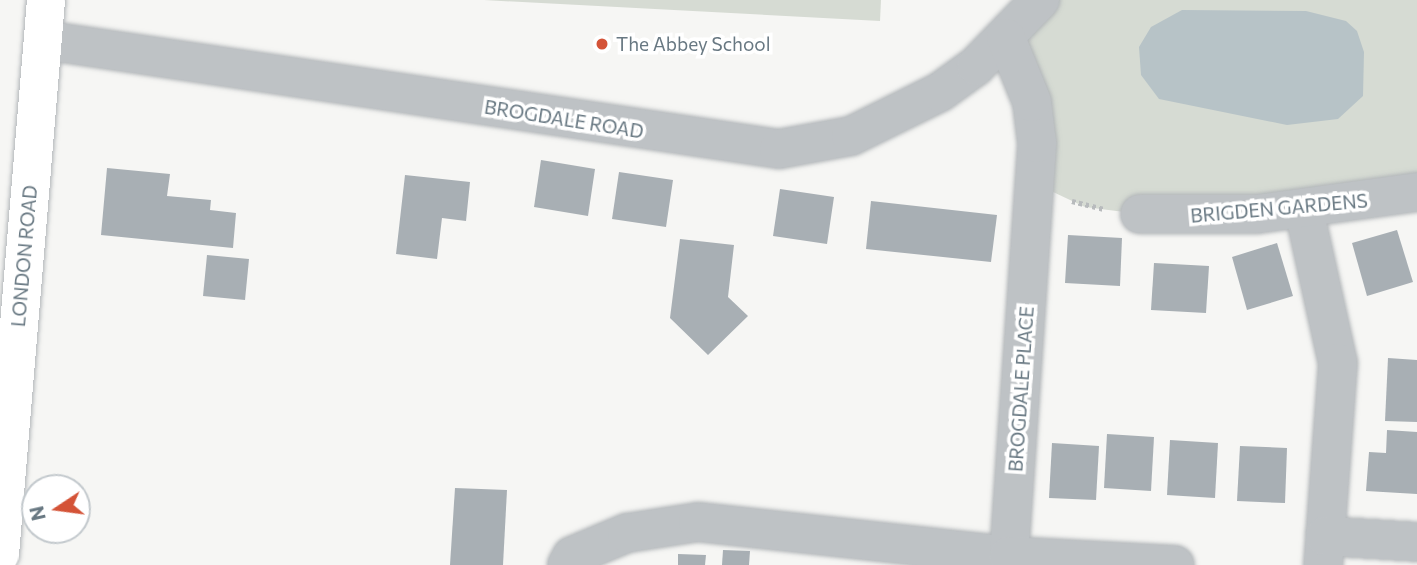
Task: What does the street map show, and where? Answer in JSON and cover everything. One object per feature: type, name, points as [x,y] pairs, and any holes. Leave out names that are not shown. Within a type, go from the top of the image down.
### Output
[{"type":"main road","name":"LONDON ROAD","points":[[0,554],[9,338],[46,0]]},
{"type":"street","name":"BROGDALE ROAD","points":[[43,40],[779,149],[827,143],[877,124],[940,92],[1006,37],[1040,0]]},
{"type":"street","name":"BROGDALE PLACE","points":[[1006,37],[1032,102],[1036,184],[1009,561]]},
{"type":"street","name":"BRIGDEN GARDENS","points":[[1140,214],[1304,210],[1417,192]]},
{"type":"street","points":[[1304,210],[1338,363],[1324,551],[1417,542]]},
{"type":"street","points":[[567,565],[572,556],[627,533],[698,522],[769,528],[820,549],[1009,561],[1175,565]]},
{"type":"path","points":[[1036,184],[1085,206],[1140,214]]},
{"type":"shaded area","points":[[484,0],[881,0],[880,21]]},
{"type":"shaded area","points":[[1040,0],[1417,0],[1417,192],[1140,214],[1085,207],[1036,184],[1006,38]]},
{"type":"shaded area","points":[[1182,10],[1306,11],[1346,21],[1357,31],[1364,52],[1363,96],[1338,119],[1287,125],[1159,99],[1141,75],[1139,47],[1151,27]]},
{"type":"building","points":[[541,160],[595,169],[588,216],[534,207]]},
{"type":"building","points":[[107,168],[170,174],[167,196],[211,200],[210,210],[236,213],[233,248],[101,235]]},
{"type":"building","points":[[619,172],[673,180],[666,227],[612,219]]},
{"type":"building","points":[[405,175],[470,182],[466,221],[442,218],[437,259],[396,254]]},
{"type":"building","points":[[780,189],[834,197],[827,244],[773,236]]},
{"type":"building","points":[[871,201],[997,215],[991,262],[866,249]]},
{"type":"building","points":[[1397,230],[1413,282],[1367,296],[1352,243]]},
{"type":"building","points":[[1068,235],[1122,238],[1120,286],[1065,283]]},
{"type":"building","points":[[680,239],[734,245],[728,297],[748,316],[708,355],[670,318]]},
{"type":"building","points":[[1277,243],[1293,296],[1247,310],[1232,257]]},
{"type":"building","points":[[207,255],[249,259],[245,300],[203,296]]},
{"type":"building","points":[[1154,263],[1209,266],[1206,313],[1151,310]]},
{"type":"building","points":[[1388,358],[1417,360],[1417,422],[1385,421]]},
{"type":"building","points":[[1387,430],[1417,432],[1417,494],[1366,491],[1369,452],[1386,453]]},
{"type":"building","points":[[1107,434],[1154,437],[1151,491],[1104,488]]},
{"type":"building","points":[[1170,440],[1218,443],[1215,498],[1167,495]]},
{"type":"building","points":[[1052,443],[1099,446],[1096,500],[1049,498]]},
{"type":"building","points":[[1240,446],[1287,448],[1285,503],[1237,501]]},
{"type":"building","points":[[455,488],[507,490],[503,565],[450,565]]},
{"type":"building","points":[[723,550],[750,551],[749,565],[722,565]]},
{"type":"building","points":[[678,554],[706,555],[705,565],[678,565]]},
{"type":"place","name":"The Abbey School","points":[[602,44]]}]
